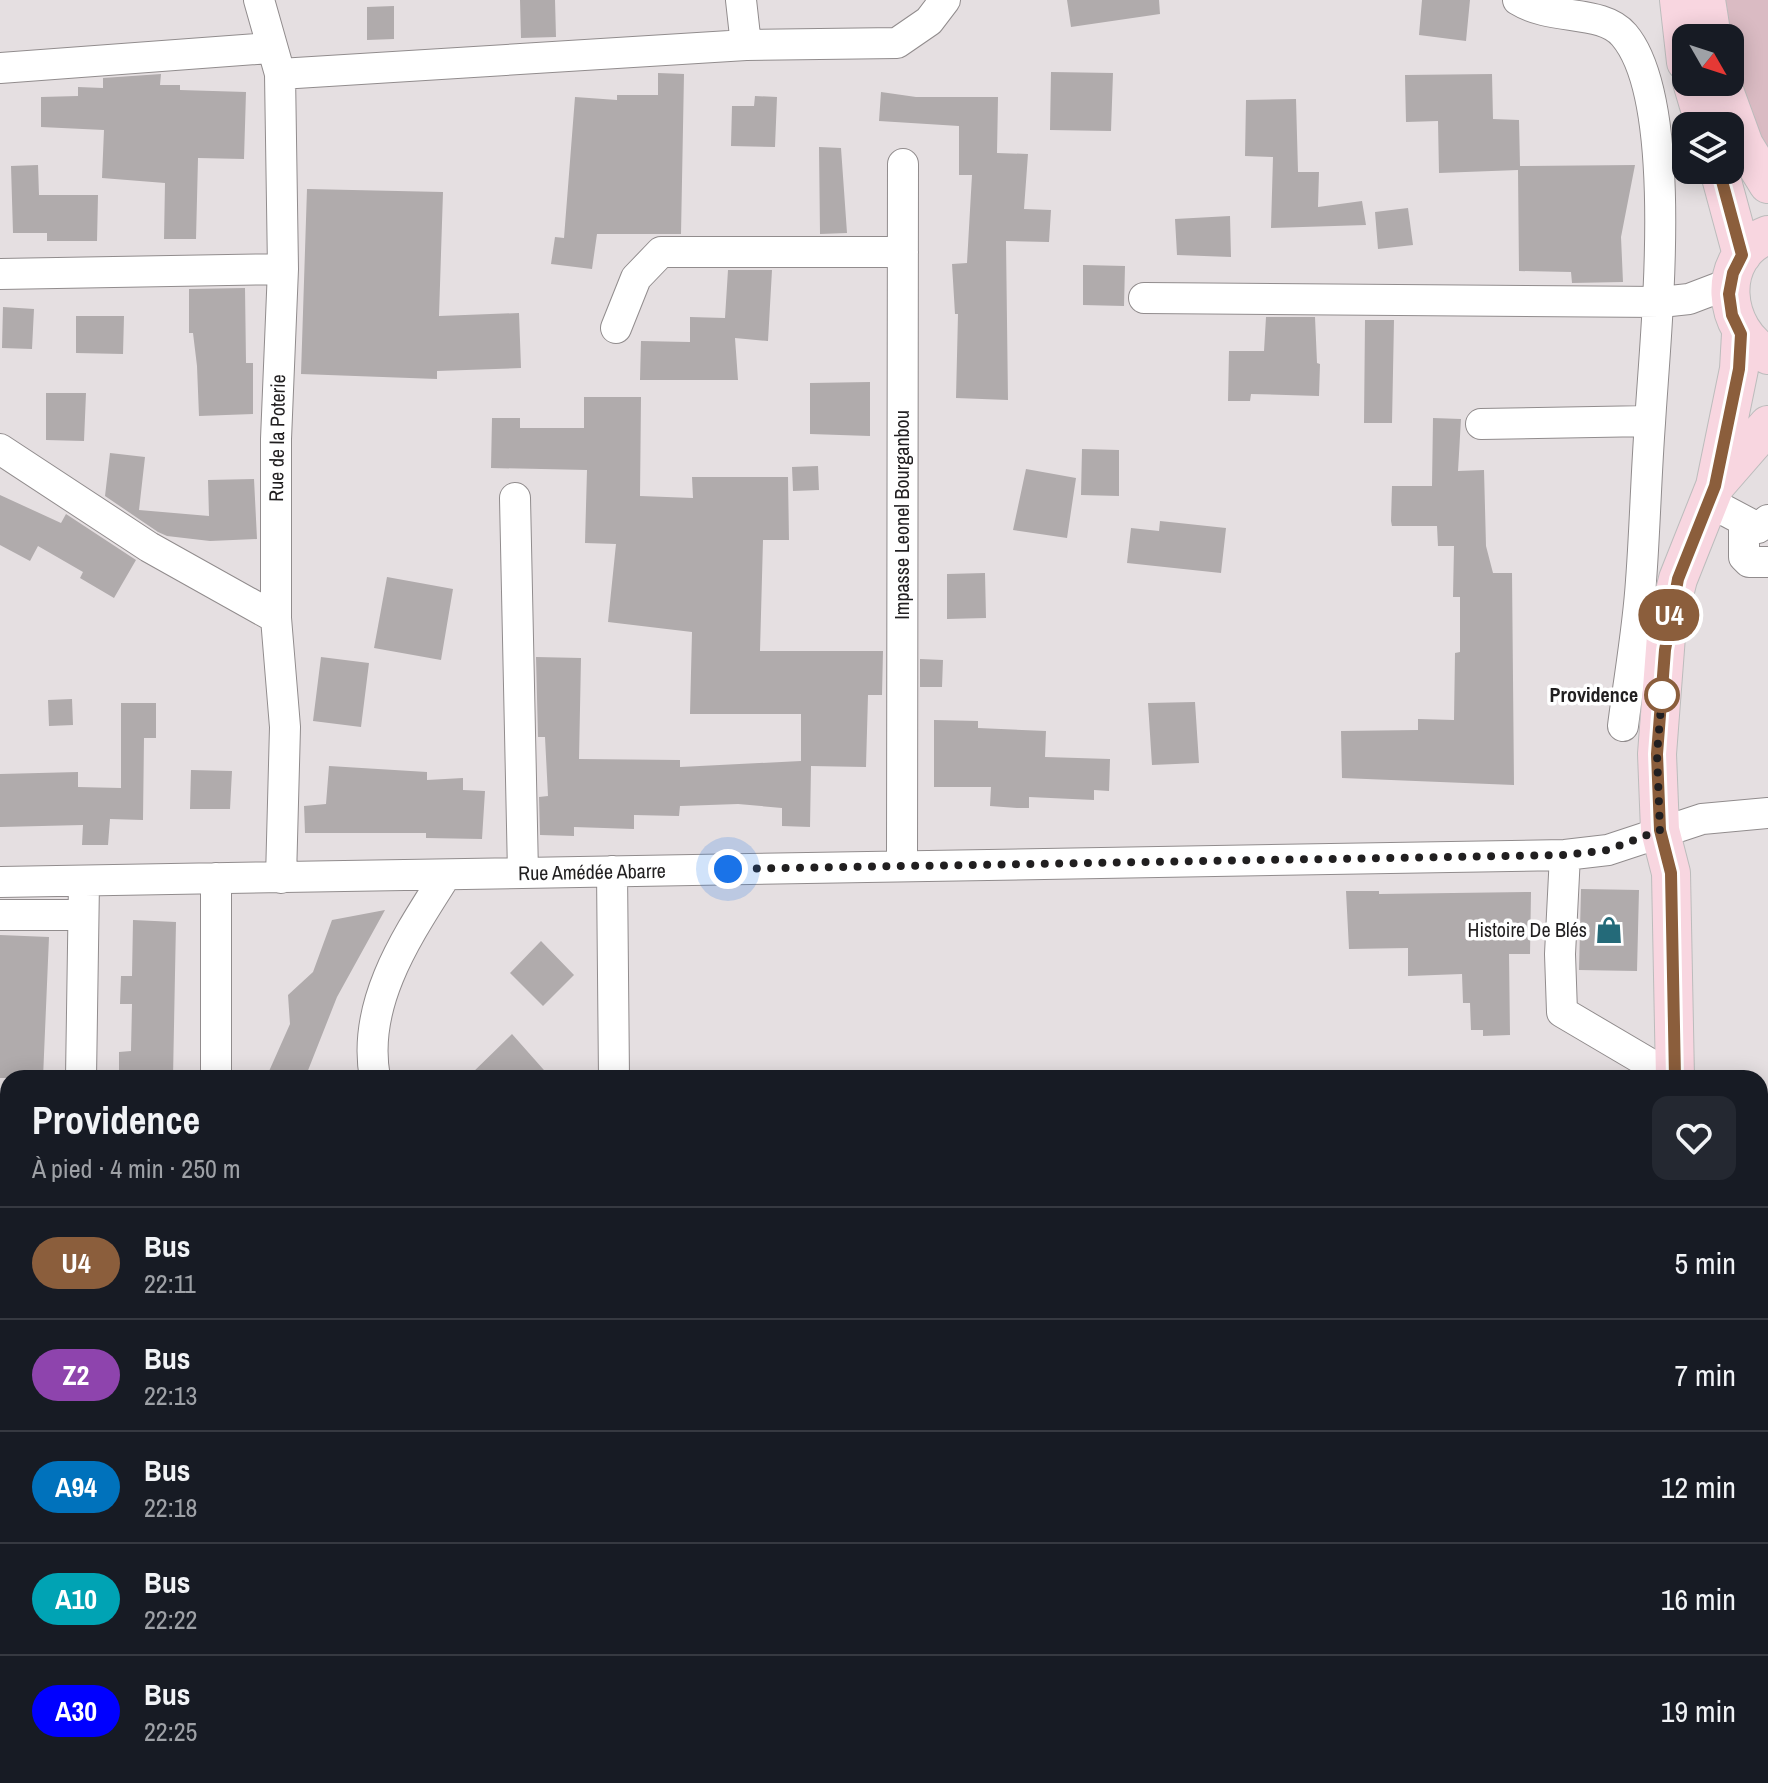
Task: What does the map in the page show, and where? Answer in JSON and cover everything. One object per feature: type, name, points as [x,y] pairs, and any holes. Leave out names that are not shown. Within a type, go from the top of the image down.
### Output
[{"type":"main road","points":[[1679,0],[1682,24]]},
{"type":"main road","points":[[1706,0],[1710,24]]},
{"type":"main road","points":[[1726,96],[1744,145],[1768,184]]},
{"type":"main road","points":[[1675,1070],[1671,873],[1660,830],[1657,754],[1667,623],[1678,579],[1712,494],[1739,369],[1747,296],[1722,184]]},
{"type":"main road","points":[[1712,494],[1768,425]]},
{"type":"street","name":"Rue de la Poterie","points":[[259,0],[275,61],[283,269],[276,439],[276,618],[285,727],[281,878]]},
{"type":"street","points":[[741,0],[746,45]]},
{"type":"street","points":[[0,68],[897,43],[929,21],[945,0]]},
{"type":"street","points":[[1518,0],[1545,13],[1604,20],[1614,25],[1625,36],[1642,67],[1650,90],[1675,300],[1650,421],[1641,583],[1623,726]]},
{"type":"street","name":"Impasse Leonel Bourganbou","points":[[902,866],[903,164]]},
{"type":"street","points":[[616,328],[636,278],[661,252],[903,252]]},
{"type":"street","points":[[0,274],[283,269]]},
{"type":"street","points":[[1144,298],[1675,300],[1747,296]]},
{"type":"street","points":[[1481,424],[1650,421]]},
{"type":"street","points":[[0,449],[149,547],[276,618]]},
{"type":"street","points":[[1712,494],[1756,522],[1744,557],[1749,562],[1768,562]]},
{"type":"street","points":[[515,498],[523,873]]},
{"type":"street","name":"Rue Amédée Abarre","points":[[0,882],[1565,855],[1608,850],[1660,830],[1717,816],[1768,813]]},
{"type":"street","points":[[1565,855],[1560,954],[1562,1012],[1661,1070]]},
{"type":"street","points":[[612,871],[614,1070]]},
{"type":"street","points":[[374,1070],[378,1008],[391,968],[446,875]]},
{"type":"street","points":[[216,878],[216,1070]]},
{"type":"street","points":[[81,1070],[84,882]]},
{"type":"street","points":[[0,915],[83,915]]},
{"type":"shaded area","points":[[1717,0],[1768,0],[1768,174],[1740,96],[1744,96],[1744,24],[1725,24]]},
{"type":"building","points":[[520,0],[555,0],[556,37],[521,38]]},
{"type":"building","points":[[1067,0],[1159,0],[1160,14],[1071,27]]},
{"type":"building","points":[[1422,0],[1470,0],[1466,41],[1419,35]]},
{"type":"building","points":[[394,6],[394,39],[367,40],[367,7]]},
{"type":"building","points":[[1051,72],[1113,73],[1111,131],[1050,130]]},
{"type":"building","points":[[658,73],[684,74],[681,234],[597,234],[592,269],[551,264],[555,237],[564,238],[575,97],[617,100],[617,95],[658,95]]},
{"type":"building","points":[[161,74],[160,85],[180,85],[180,90],[246,92],[244,159],[198,158],[196,239],[164,239],[165,183],[102,178],[104,130],[41,127],[41,97],[78,96],[78,87],[103,88],[103,78]]},
{"type":"building","points":[[1492,74],[1493,119],[1519,120],[1520,166],[1635,165],[1621,237],[1623,282],[1572,283],[1571,272],[1519,271],[1518,170],[1439,173],[1438,121],[1406,122],[1405,75]]},
{"type":"building","points":[[881,92],[916,97],[998,97],[997,153],[1028,154],[1024,209],[1051,210],[1049,242],[1006,241],[1008,400],[956,398],[958,314],[955,314],[952,264],[967,263],[972,175],[959,175],[959,126],[879,121]]},
{"type":"building","points":[[755,96],[777,97],[775,147],[731,146],[732,106],[754,106]]},
{"type":"building","points":[[1296,99],[1298,172],[1319,172],[1318,207],[1362,201],[1366,225],[1271,228],[1273,157],[1245,156],[1246,100]]},
{"type":"building","points":[[819,147],[841,148],[847,233],[820,234]]},
{"type":"building","points":[[38,165],[39,195],[98,195],[97,241],[47,241],[47,233],[13,233],[11,166]]},
{"type":"building","points":[[307,189],[443,192],[439,316],[519,313],[521,368],[437,371],[437,379],[301,374]]},
{"type":"building","points":[[1408,208],[1413,245],[1378,249],[1375,212]]},
{"type":"building","points":[[1230,216],[1231,257],[1177,255],[1175,219]]},
{"type":"building","points":[[1083,265],[1125,266],[1124,306],[1083,305]]},
{"type":"building","points":[[728,270],[772,270],[768,341],[735,338],[738,380],[640,380],[641,341],[690,342],[690,317],[725,318]]},
{"type":"building","points":[[245,288],[246,363],[253,363],[253,414],[199,416],[197,366],[193,333],[189,333],[189,289]]},
{"type":"building","points":[[3,307],[34,309],[32,349],[2,348]]},
{"type":"building","points":[[76,316],[124,316],[123,354],[76,353]]},
{"type":"building","points":[[1266,317],[1315,317],[1317,363],[1320,364],[1319,396],[1251,394],[1250,401],[1228,401],[1229,351],[1264,351]]},
{"type":"building","points":[[1365,320],[1394,320],[1392,423],[1364,423]]},
{"type":"building","points":[[870,382],[870,436],[810,434],[810,383]]},
{"type":"building","points":[[46,393],[86,393],[84,441],[46,440]]},
{"type":"building","points":[[584,397],[641,397],[640,496],[693,498],[692,477],[788,477],[789,540],[763,540],[760,651],[883,651],[882,695],[868,695],[866,767],[811,766],[810,827],[782,826],[782,808],[738,804],[680,806],[679,816],[634,815],[634,829],[574,827],[574,836],[540,835],[539,797],[548,796],[545,737],[538,737],[536,657],[581,658],[579,759],[680,760],[680,767],[801,761],[801,714],[690,714],[692,632],[608,622],[616,544],[585,543],[587,470],[491,468],[492,418],[520,418],[520,428],[584,428]]},
{"type":"building","points":[[1433,418],[1461,419],[1458,471],[1484,470],[1486,546],[1493,573],[1512,573],[1514,785],[1342,778],[1341,731],[1418,730],[1418,719],[1454,720],[1455,653],[1460,652],[1460,597],[1453,597],[1454,546],[1438,546],[1437,526],[1392,526],[1391,521],[1392,486],[1432,486]]},
{"type":"building","points":[[1082,449],[1119,450],[1119,496],[1081,495]]},
{"type":"building","points":[[110,453],[145,457],[139,510],[209,516],[208,480],[254,479],[257,539],[210,541],[167,536],[158,532],[105,496]]},
{"type":"building","points":[[818,466],[819,490],[793,491],[792,467]]},
{"type":"building","points":[[1026,469],[1076,478],[1067,538],[1013,530]]},
{"type":"building","points":[[0,495],[61,523],[66,514],[136,560],[114,598],[80,578],[83,572],[38,546],[30,561],[0,545]]},
{"type":"building","points":[[1160,521],[1226,528],[1221,573],[1127,563],[1131,528],[1159,531]]},
{"type":"building","points":[[985,573],[986,618],[947,619],[947,574]]},
{"type":"building","points":[[387,577],[453,589],[441,660],[374,648]]},
{"type":"building","points":[[321,657],[369,663],[361,727],[313,721]]},
{"type":"building","points":[[920,659],[943,660],[942,687],[920,687]]},
{"type":"building","points":[[72,699],[73,725],[49,726],[48,700]]},
{"type":"building","points":[[1195,702],[1199,763],[1152,765],[1148,703]]},
{"type":"building","points":[[121,703],[156,703],[156,738],[144,738],[143,820],[110,819],[108,845],[82,845],[83,825],[0,827],[0,774],[78,772],[78,787],[121,788]]},
{"type":"building","points":[[934,720],[978,721],[978,728],[1046,731],[1045,757],[1110,759],[1109,791],[1094,790],[1094,800],[1029,797],[1029,808],[1017,808],[990,806],[991,787],[934,787]]},
{"type":"building","points":[[329,766],[427,772],[427,780],[463,778],[463,790],[485,791],[482,839],[426,838],[426,833],[305,833],[304,806],[326,804]]},
{"type":"building","points":[[191,770],[232,771],[230,809],[190,809]]},
{"type":"building","name":"Histoire De Blés","points":[[1581,889],[1639,890],[1637,971],[1579,970]]},
{"type":"building","points":[[1346,891],[1379,891],[1379,894],[1531,892],[1530,954],[1509,954],[1510,1035],[1483,1036],[1483,1030],[1471,1030],[1470,1003],[1463,1003],[1462,974],[1408,976],[1408,948],[1349,949]]},
{"type":"building","points":[[385,910],[337,997],[308,1070],[270,1070],[290,1024],[288,995],[313,972],[332,920]]},
{"type":"building","points":[[133,920],[176,922],[173,1070],[119,1070],[119,1052],[131,1051],[132,1004],[120,1004],[121,976],[132,976]]},
{"type":"building","points":[[0,935],[49,937],[43,1070],[0,1070]]},
{"type":"building","points":[[541,941],[574,975],[543,1006],[510,973]]},
{"type":"building","points":[[512,1034],[544,1070],[475,1070]]},
{"type":"bus line","name":"U4","points":[[1675,1070],[1671,873],[1660,830],[1657,754],[1667,623],[1678,579],[1715,486],[1739,369],[1741,334],[1732,315],[1729,294],[1733,273],[1742,255],[1723,184]]},
{"type":"place","name":"Providence","points":[[1662,695]]},
{"type":"place","name":"Histoire De Blés","points":[[1609,930]]},
{"type":"route","points":[[728,869],[1565,855],[1608,850],[1660,830],[1657,754],[1662,695]]}]
